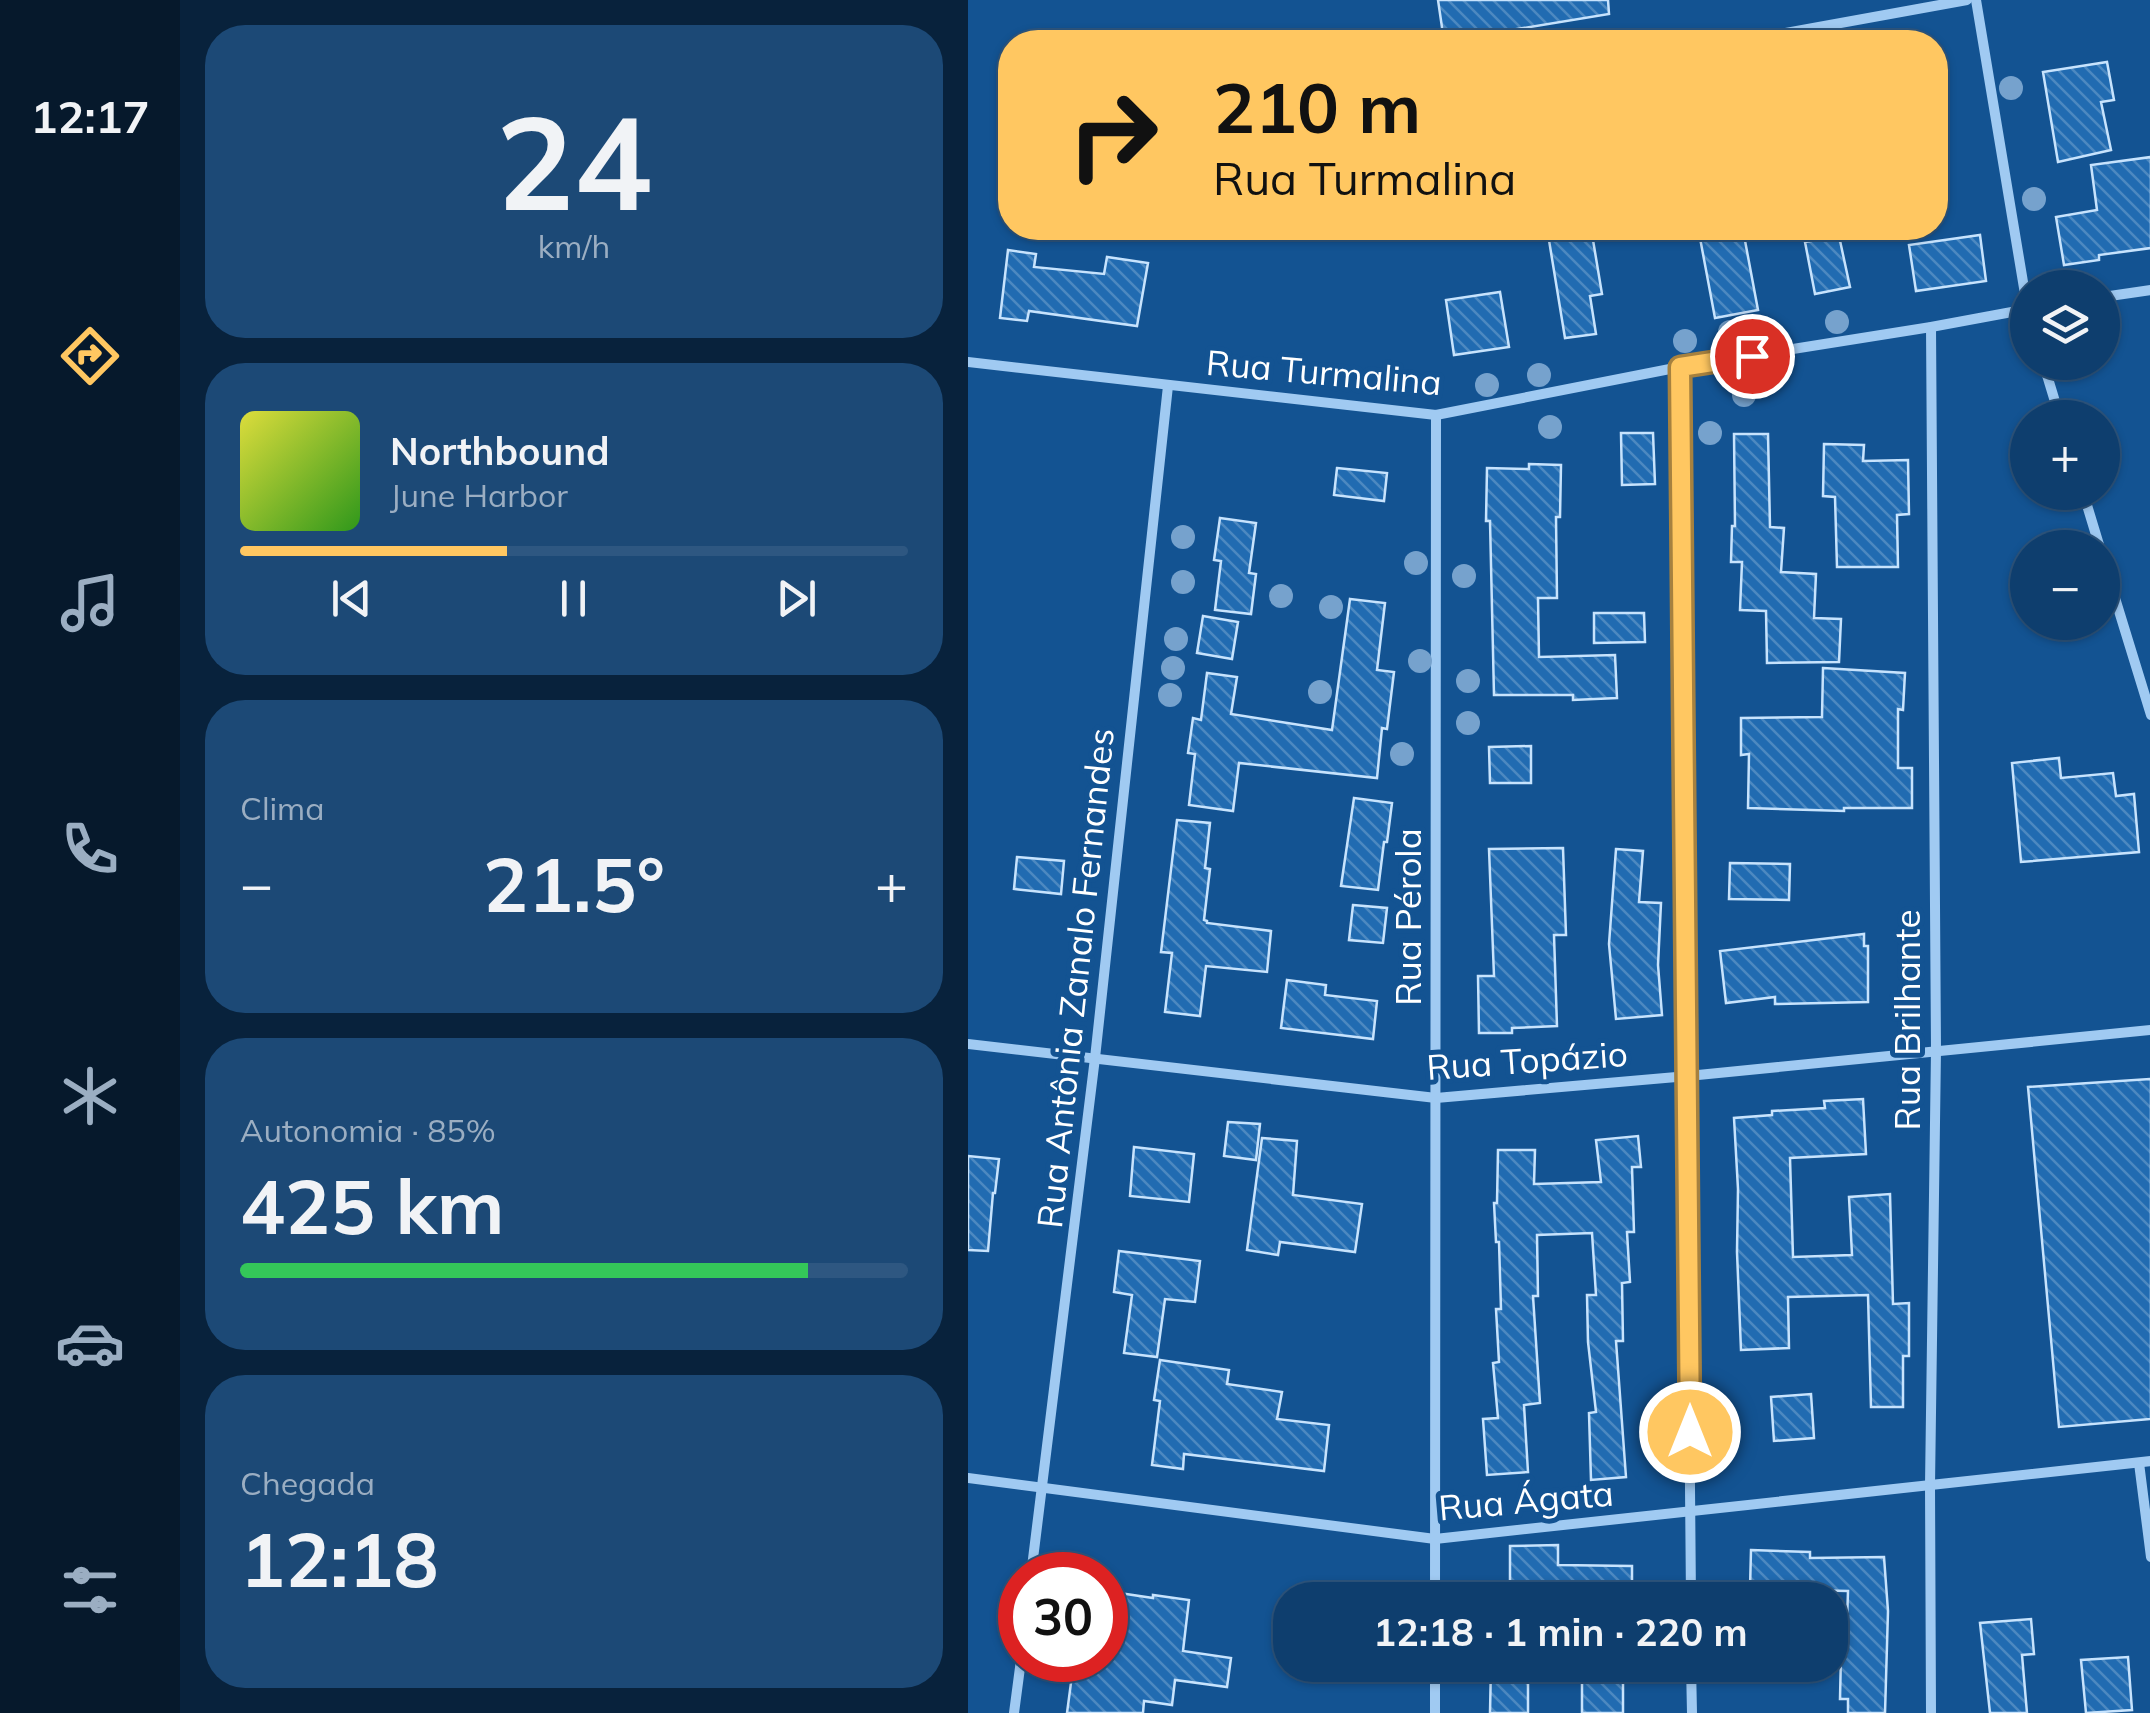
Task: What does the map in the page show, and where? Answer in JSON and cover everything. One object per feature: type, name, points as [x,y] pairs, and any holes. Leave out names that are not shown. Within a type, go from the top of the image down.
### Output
[{"type":"street","points":[[1802,30],[1967,0]]},
{"type":"street","points":[[1976,0],[2021,270]]},
{"type":"street","points":[[2120,294],[2150,290]]},
{"type":"street","name":"Rua Turmalina","points":[[968,362],[1436,415],[1680,367],[2010,313]]},
{"type":"street","name":"Rua Brilhante","points":[[1932,327],[1936,1050],[1930,1485],[1932,1713]]},
{"type":"street","points":[[1680,367],[1691,1582]]},
{"type":"street","name":"Rua Antônia Zanalo Fernandes","points":[[1034,1552],[1095,1058],[1168,386]]},
{"type":"street","name":"Rua Pérola","points":[[1435,1582],[1436,415]]},
{"type":"street","points":[[2120,615],[2150,715]]},
{"type":"street","name":"Rua Topázio","points":[[968,1044],[1436,1098],[2150,1030]]},
{"type":"street","points":[[2145,1462],[2150,1558]]},
{"type":"street","name":"Rua Ágata","points":[[968,1478],[1435,1539],[2145,1462]]},
{"type":"street","points":[[1014,1713],[1018,1682]]},
{"type":"street","points":[[1435,1682],[1435,1713]]},
{"type":"street","points":[[1691,1682],[1692,1713]]},
{"type":"building","points":[[1438,0],[1608,0],[1609,14],[1511,30],[1442,30]]},
{"type":"building","points":[[2107,62],[2114,100],[2101,102],[2111,150],[2058,162],[2043,72]]},
{"type":"building","points":[[2151,157],[2151,248],[2099,255],[2099,260],[2064,265],[2056,217],[2097,210],[2091,165]]},
{"type":"building","points":[[1980,235],[1986,281],[1916,291],[1909,245]]},
{"type":"building","points":[[1549,240],[1593,240],[1602,294],[1590,296],[1596,334],[1565,338]]},
{"type":"building","points":[[1700,240],[1745,240],[1758,310],[1715,318]]},
{"type":"building","points":[[1840,240],[1850,287],[1815,294],[1805,242]]},
{"type":"building","points":[[1008,250],[1036,254],[1034,267],[1104,274],[1107,257],[1148,263],[1137,326],[1029,311],[1027,321],[1000,318]]},
{"type":"building","points":[[1500,292],[1509,347],[1454,355],[1446,300]]},
{"type":"building","points":[[1621,433],[1653,433],[1655,484],[1622,485]]},
{"type":"building","points":[[1734,434],[1768,434],[1770,527],[1784,528],[1781,572],[1816,574],[1814,618],[1841,619],[1839,662],[1767,663],[1766,611],[1740,610],[1742,562],[1731,562],[1735,526]]},
{"type":"building","points":[[1824,444],[1864,445],[1863,461],[1908,460],[1909,514],[1897,515],[1898,567],[1837,567],[1835,497],[1823,496]]},
{"type":"building","points":[[1529,464],[1561,465],[1560,517],[1556,517],[1557,598],[1538,598],[1539,657],[1615,655],[1617,698],[1573,700],[1573,695],[1494,695],[1487,468],[1529,469]]},
{"type":"building","points":[[1337,468],[1387,473],[1384,501],[1334,495]]},
{"type":"building","points":[[1220,518],[1256,523],[1249,573],[1256,574],[1251,614],[1215,610],[1221,561],[1214,560]]},
{"type":"building","points":[[1350,599],[1385,603],[1377,670],[1394,672],[1377,778],[1239,763],[1233,811],[1189,805],[1195,754],[1188,753],[1193,718],[1201,720],[1207,673],[1237,677],[1231,714],[1332,730]]},
{"type":"building","points":[[1594,613],[1644,613],[1645,642],[1594,643]]},
{"type":"building","points":[[1203,616],[1238,622],[1232,659],[1197,653]]},
{"type":"building","points":[[1823,668],[1905,673],[1903,710],[1898,709],[1898,768],[1912,768],[1912,808],[1748,808],[1749,754],[1741,755],[1741,718],[1822,717]]},
{"type":"building","points":[[1531,746],[1531,783],[1490,783],[1489,747]]},
{"type":"building","points":[[2059,758],[2061,778],[2113,773],[2116,796],[2134,794],[2139,852],[2021,862],[2012,763]]},
{"type":"building","points":[[1354,798],[1392,803],[1378,890],[1341,886]]},
{"type":"building","points":[[1177,820],[1210,823],[1204,920],[1271,931],[1267,972],[1206,966],[1200,1016],[1165,1012],[1172,953],[1161,952]]},
{"type":"building","points":[[1563,848],[1566,935],[1554,935],[1557,1026],[1479,1033],[1478,976],[1494,976],[1489,849]]},
{"type":"building","points":[[1616,849],[1643,851],[1639,902],[1661,903],[1658,965],[1662,1015],[1616,1019],[1609,944]]},
{"type":"building","points":[[1017,857],[1064,861],[1061,894],[1014,889]]},
{"type":"building","points":[[1730,863],[1790,864],[1789,900],[1729,899]]},
{"type":"building","points":[[1353,905],[1387,908],[1383,943],[1349,940]]},
{"type":"building","points":[[1864,934],[1864,946],[1868,946],[1868,1002],[1775,1004],[1775,997],[1726,1003],[1720,951]]},
{"type":"building","points":[[1287,980],[1326,985],[1325,995],[1377,1001],[1373,1039],[1281,1028]]},
{"type":"building","points":[[2151,1079],[2151,1419],[2059,1427],[2028,1087]]},
{"type":"building","points":[[1863,1099],[1866,1154],[1790,1158],[1793,1257],[1852,1255],[1849,1197],[1890,1194],[1893,1304],[1909,1303],[1909,1356],[1903,1356],[1903,1407],[1871,1407],[1868,1295],[1788,1297],[1789,1348],[1741,1350],[1734,1118],[1825,1108],[1824,1101]]},
{"type":"building","points":[[1228,1122],[1260,1124],[1256,1160],[1224,1156]]},
{"type":"building","points":[[1638,1136],[1641,1167],[1632,1167],[1634,1232],[1627,1232],[1630,1282],[1622,1283],[1623,1341],[1616,1341],[1626,1477],[1591,1480],[1589,1413],[1596,1412],[1587,1295],[1596,1295],[1592,1233],[1537,1235],[1538,1296],[1533,1296],[1540,1403],[1524,1405],[1528,1472],[1487,1475],[1483,1419],[1498,1418],[1493,1363],[1499,1362],[1496,1309],[1501,1309],[1494,1203],[1498,1150],[1535,1150],[1534,1184],[1601,1182],[1596,1140]]},
{"type":"building","points":[[1262,1138],[1297,1141],[1293,1195],[1362,1204],[1355,1252],[1280,1242],[1278,1255],[1247,1250]]},
{"type":"building","points":[[1134,1147],[1194,1154],[1189,1202],[1130,1196]]},
{"type":"building","points":[[968,1156],[999,1159],[988,1251],[968,1250]]},
{"type":"building","points":[[1119,1251],[1200,1261],[1195,1302],[1165,1299],[1157,1357],[1124,1353],[1132,1295],[1114,1292]]},
{"type":"building","points":[[1160,1360],[1229,1370],[1227,1384],[1282,1392],[1277,1419],[1329,1425],[1324,1471],[1184,1454],[1183,1469],[1152,1465],[1160,1401],[1154,1400]]},
{"type":"building","points":[[1811,1394],[1814,1438],[1774,1441],[1771,1397]]},
{"type":"building","points":[[1558,1545],[1558,1565],[1632,1566],[1632,1582],[1510,1582],[1510,1546]]},
{"type":"building","points":[[1751,1550],[1810,1552],[1810,1558],[1884,1557],[1888,1611],[1885,1713],[1848,1713],[1848,1699],[1840,1699],[1840,1682],[1848,1682],[1848,1582],[1750,1582]]},
{"type":"building","points":[[1128,1594],[1189,1600],[1183,1651],[1231,1658],[1227,1687],[1175,1680],[1172,1705],[1144,1701],[1143,1713],[1067,1713],[1071,1682],[1128,1682]]},
{"type":"building","points":[[2031,1619],[2034,1654],[2022,1655],[2027,1713],[1990,1713],[1980,1623]]},
{"type":"building","points":[[2128,1657],[2132,1710],[2086,1713],[2081,1660]]},
{"type":"building","points":[[1491,1682],[1528,1682],[1528,1713],[1490,1713]]},
{"type":"building","points":[[1582,1682],[1623,1682],[1623,1713],[1582,1713]]},
{"type":"route","points":[[1690,1432],[1680,367],[1752,356]]}]
